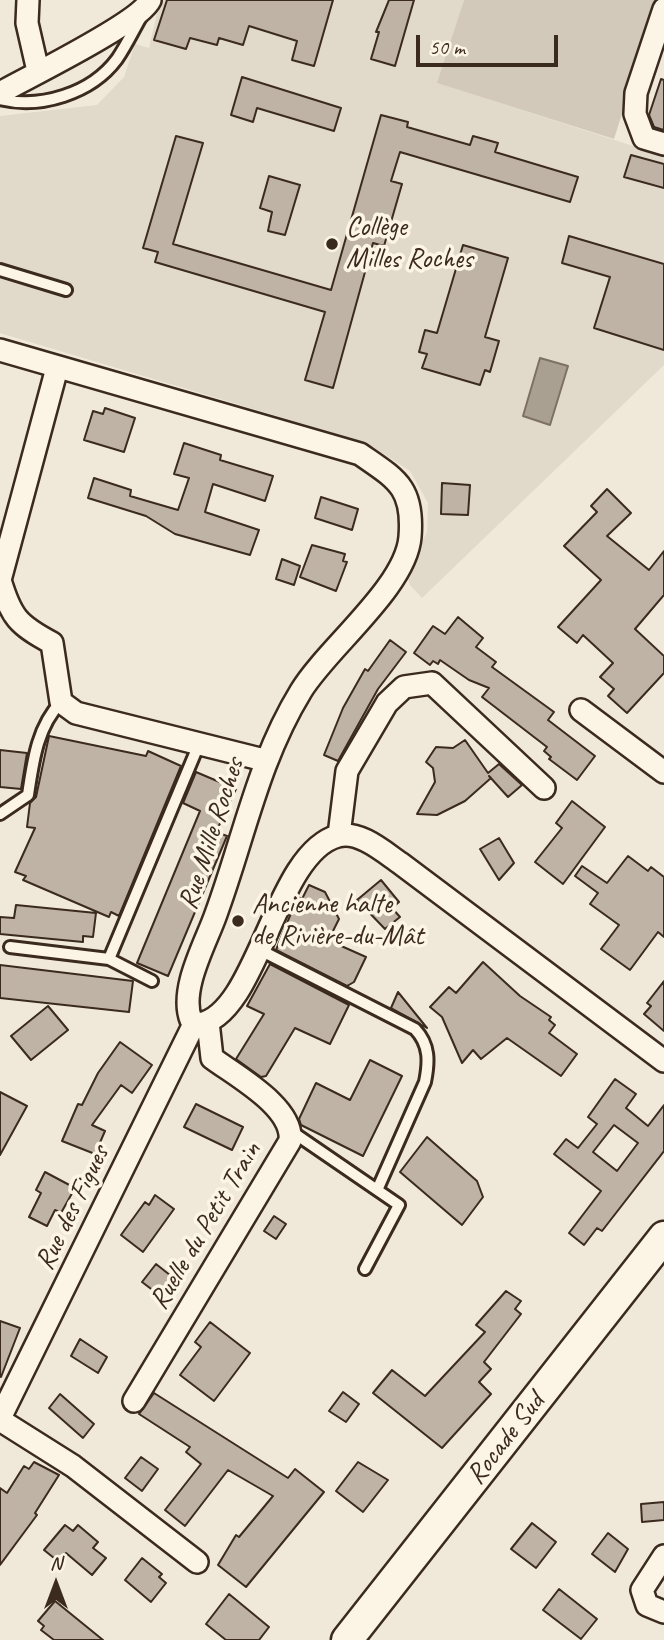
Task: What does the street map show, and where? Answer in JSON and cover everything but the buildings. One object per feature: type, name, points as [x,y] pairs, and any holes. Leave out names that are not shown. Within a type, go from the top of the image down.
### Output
[{"type":"main road","name":"Rocade Sud","points":[[348,1640],[664,1237]]},
{"type":"street","points":[[29,0],[27,23],[38,71]]},
{"type":"street","points":[[0,93],[148,4]]},
{"type":"street","points":[[664,9],[636,93],[635,114],[644,138],[664,144]]},
{"type":"street","name":"Rue Mille Roches","points":[[0,350],[359,454],[401,482],[410,511],[410,539],[398,573],[302,690],[264,760],[229,878],[191,983],[187,1008],[202,1022]]},
{"type":"street","points":[[57,368],[0,580],[10,612],[26,629],[52,643],[61,702],[75,713],[264,760]]},
{"type":"street","points":[[340,835],[347,771],[387,703],[404,687],[432,682],[544,788]]},
{"type":"street","points":[[581,710],[664,772]]},
{"type":"street","points":[[202,1022],[217,1017],[236,993],[312,850],[340,835],[366,840],[400,863],[495,931],[664,1061]]},
{"type":"street","name":"Ruelle du Petit Train","points":[[134,1401],[290,1141],[291,1131],[274,1104],[212,1058],[202,1022]]},
{"type":"street","name":"Rue des Figues","points":[[0,1419],[202,1022]]},
{"type":"street","points":[[0,1419],[73,1466],[197,1562]]},
{"type":"street","points":[[664,1556],[642,1590],[647,1605],[664,1612]]},
{"type":"lane","points":[[0,99],[13,102],[47,102],[74,92],[116,61],[148,4]]},
{"type":"lane","points":[[0,270],[66,290]]},
{"type":"lane","points":[[0,814],[28,795],[42,730],[48,715],[61,702]]},
{"type":"lane","points":[[109,958],[199,744]]},
{"type":"lane","points":[[10,947],[109,958],[152,981]]},
{"type":"lane","points":[[258,949],[415,1029],[423,1038],[428,1066],[425,1082],[377,1188]]},
{"type":"lane","points":[[291,1131],[399,1205],[365,1269]]},
{"type":"shaded area","name":"Collège Milles Roches","points":[[160,0],[464,0],[438,83],[664,156],[664,365],[422,598],[410,585],[406,573],[427,532],[428,503],[410,471],[367,443],[0,333],[0,116],[97,105],[124,77],[135,44],[149,48]]},
{"type":"shaded area","points":[[464,0],[658,0],[614,139],[437,83]]},
{"type":"shaded area","points":[[540,358],[568,366],[550,425],[523,416]]},
{"type":"place","name":"Collège Milles Roches","points":[[332,244]]},
{"type":"place","name":"Ancienne halte de Rivière-du-Mât","points":[[238,921]]}]
